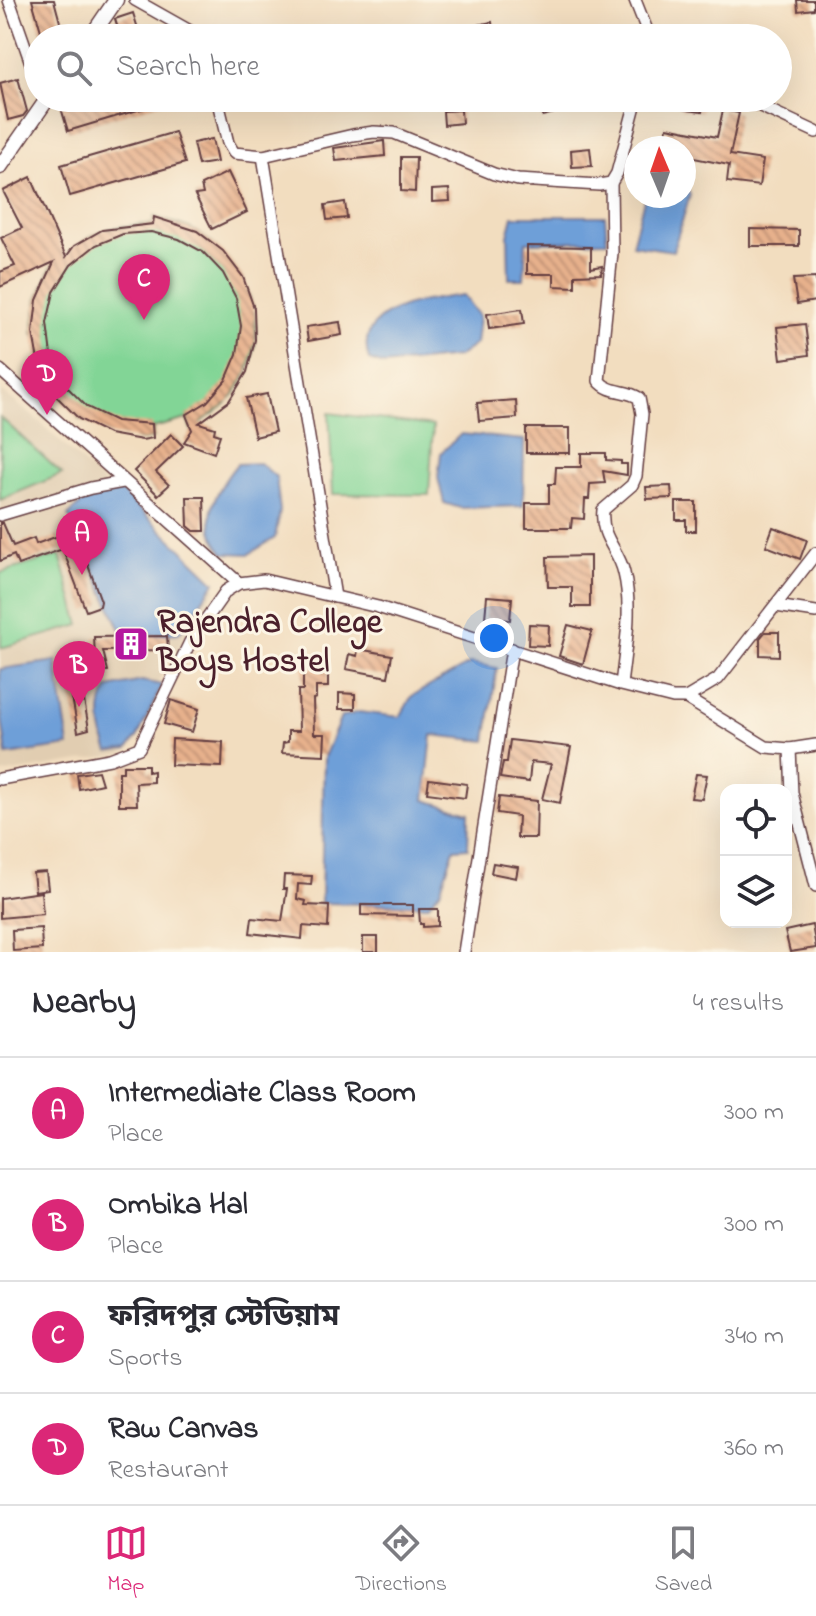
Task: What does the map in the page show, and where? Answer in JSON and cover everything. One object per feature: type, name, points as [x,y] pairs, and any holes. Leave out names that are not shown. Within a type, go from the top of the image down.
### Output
[{"type":"street","points":[[9,0],[24,43]]},
{"type":"street","points":[[100,24],[116,0]]},
{"type":"street","points":[[135,0],[178,24]]},
{"type":"street","points":[[635,0],[644,24]]},
{"type":"street","points":[[0,167],[37,112]]},
{"type":"street","points":[[220,112],[228,143],[234,153],[263,156],[353,135],[394,133],[494,174],[518,180],[611,183]]},
{"type":"street","points":[[621,685],[628,617],[624,571],[608,543],[602,523],[603,510],[632,485],[636,476],[642,414],[639,398],[632,393],[605,388],[599,381],[612,253],[611,183],[617,173],[633,112]]},
{"type":"street","points":[[773,112],[816,132]]},
{"type":"street","points":[[263,156],[335,597]]},
{"type":"street","points":[[0,370],[239,583]]},
{"type":"street","points":[[0,515],[91,488],[123,482]]},
{"type":"street","points":[[0,779],[110,759],[139,748],[190,642],[226,591],[239,583],[264,580],[378,607],[621,685],[673,698],[686,698],[718,679],[816,553]]},
{"type":"street","points":[[776,606],[816,612]]},
{"type":"street","points":[[464,952],[512,649]]},
{"type":"street","points":[[686,698],[766,747],[790,749],[816,745]]},
{"type":"street","points":[[790,749],[792,793],[816,886]]},
{"type":"shaded area","points":[[0,390],[35,418],[216,588],[166,666],[123,754],[0,774]]},
{"type":"green space","points":[[154,217],[195,231],[219,249],[246,288],[256,333],[253,356],[244,378],[226,403],[191,429],[187,419],[153,428],[153,438],[142,440],[79,419],[33,333],[37,300],[52,266],[57,269],[77,246],[98,233],[153,224]]},
{"type":"green space","points":[[329,413],[433,426],[429,495],[333,494]]},
{"type":"green space","points":[[0,417],[62,474],[0,500]]},
{"type":"green space","points":[[60,555],[80,625],[1,648],[0,573]]},
{"type":"water","points":[[642,208],[686,208],[673,251],[632,245]]},
{"type":"water","points":[[513,216],[605,216],[607,241],[526,242],[524,279],[509,279],[508,235]]},
{"type":"water","points":[[463,295],[479,316],[476,344],[458,357],[384,365],[369,360],[367,342],[372,328],[382,317],[413,304]]},
{"type":"water","points":[[461,434],[524,440],[523,506],[460,508],[444,503],[438,478],[441,453]]},
{"type":"water","points":[[260,463],[276,477],[280,511],[275,538],[249,554],[224,553],[212,530],[212,507],[216,496],[237,464]]},
{"type":"water","points":[[120,490],[215,582],[179,633],[138,636],[121,630],[94,571],[86,535],[68,516],[86,499]]},
{"type":"water","points":[[56,661],[69,746],[7,755],[0,706],[0,669]]},
{"type":"water","points":[[471,663],[497,668],[486,741],[432,735],[425,800],[469,813],[468,848],[454,849],[440,891],[428,905],[321,903],[324,757],[341,717],[359,712],[400,717],[412,696]]},
{"type":"water","points":[[142,681],[162,685],[138,736],[128,749],[109,752],[101,719],[105,695],[109,688]]},
{"type":"building","points":[[32,0],[54,0],[60,24],[39,24]]},
{"type":"building","points":[[797,0],[814,0],[814,9],[798,11]]},
{"type":"building","points":[[133,13],[137,24],[117,24],[115,19]]},
{"type":"building","points":[[18,78],[26,112],[23,116],[8,120],[0,83]]},
{"type":"building","points":[[62,112],[131,112],[68,131]]},
{"type":"building","points":[[443,112],[461,112],[462,123],[444,125]]},
{"type":"building","points":[[723,112],[739,113],[730,155],[763,160],[759,186],[727,182],[729,165],[696,158],[696,136],[665,136],[667,127],[717,137]]},
{"type":"building","points":[[175,132],[185,163],[70,196],[61,165]]},
{"type":"building","points":[[212,139],[217,162],[198,165],[193,143]]},
{"type":"building","points":[[384,141],[385,156],[336,161],[334,148]]},
{"type":"building","points":[[590,148],[592,166],[572,167],[571,150]]},
{"type":"building","points":[[401,157],[416,157],[415,192],[401,191]]},
{"type":"building","points":[[228,172],[247,212],[212,229],[195,195],[203,194],[201,185]]},
{"type":"building","points":[[31,177],[66,257],[74,246],[102,230],[153,224],[154,217],[197,231],[223,251],[243,277],[254,308],[255,340],[247,372],[229,401],[199,423],[215,428],[214,433],[220,435],[214,453],[184,442],[192,430],[186,415],[207,402],[226,380],[237,354],[241,326],[236,298],[223,273],[203,252],[179,239],[151,232],[123,234],[96,245],[71,265],[54,292],[47,323],[51,355],[64,384],[87,407],[116,421],[152,424],[153,438],[142,440],[109,434],[79,419],[55,395],[39,366],[33,333],[37,300],[54,262],[0,287],[0,272],[15,266],[1,238],[22,228],[3,191]]},
{"type":"building","points":[[449,189],[450,201],[432,202],[432,190]]},
{"type":"building","points":[[345,202],[347,218],[327,220],[325,205]]},
{"type":"building","points":[[750,229],[799,230],[799,246],[750,246]]},
{"type":"building","points":[[527,246],[591,247],[591,268],[602,266],[601,274],[575,275],[575,287],[554,286],[554,274],[527,274]]},
{"type":"building","points":[[816,278],[816,301],[797,304],[793,279]]},
{"type":"building","points":[[522,309],[524,324],[489,329],[487,314]]},
{"type":"building","points":[[340,322],[342,335],[308,341],[306,327]]},
{"type":"building","points":[[805,324],[809,355],[781,359],[777,327]]},
{"type":"building","points":[[267,394],[275,432],[255,437],[246,398]]},
{"type":"building","points":[[516,400],[517,418],[479,421],[477,403]]},
{"type":"building","points":[[526,428],[570,428],[570,453],[526,453]]},
{"type":"building","points":[[171,434],[183,446],[156,472],[169,485],[158,495],[134,471]]},
{"type":"building","points":[[581,453],[606,453],[606,460],[627,464],[627,475],[603,471],[605,483],[590,484],[584,519],[572,518],[571,528],[526,528],[526,503],[549,503],[549,484],[555,484],[556,467],[581,467]]},
{"type":"building","points":[[671,486],[672,498],[647,499],[646,487]]},
{"type":"building","points":[[187,497],[204,497],[205,531],[194,531],[188,526]]},
{"type":"building","points":[[676,502],[696,502],[696,531],[686,531],[686,520],[676,520]]},
{"type":"building","points":[[0,523],[3,523],[13,546],[34,538],[36,544],[58,536],[63,549],[18,565],[14,555],[0,561]]},
{"type":"building","points":[[773,527],[807,540],[800,559],[766,546]]},
{"type":"building","points":[[72,544],[74,548],[81,546],[101,601],[100,606],[86,611],[62,547]]},
{"type":"building","points":[[590,556],[590,607],[572,607],[572,587],[548,587],[547,557]]},
{"type":"building","points":[[487,596],[512,598],[510,620],[485,618]]},
{"type":"building","points":[[529,624],[549,625],[548,646],[528,645]]},
{"type":"building","points":[[568,625],[592,631],[583,664],[559,656]]},
{"type":"building","points":[[765,632],[779,632],[779,656],[760,655],[760,638]]},
{"type":"building","name":"Rajendra College Boys Hostel","points":[[167,636],[168,650],[103,651],[108,671],[100,672],[95,658],[94,637]]},
{"type":"building","points":[[358,649],[392,655],[388,677],[346,669],[349,654],[357,656]]},
{"type":"building","points":[[303,667],[328,668],[328,687],[316,687],[316,698],[313,699],[314,734],[325,734],[324,755],[282,753],[283,743],[288,742],[288,731],[299,731],[298,690],[303,690]]},
{"type":"building","points":[[81,683],[89,729],[78,732],[70,685]]},
{"type":"building","points":[[339,693],[355,694],[355,709],[339,709]]},
{"type":"building","points":[[171,700],[199,709],[192,732],[164,724]]},
{"type":"building","points":[[172,739],[223,742],[222,767],[171,765]]},
{"type":"building","points":[[510,740],[571,747],[560,803],[542,799],[551,764],[531,762],[529,782],[500,778],[503,762],[507,762]]},
{"type":"building","points":[[123,765],[148,765],[148,772],[153,771],[153,782],[136,783],[137,805],[119,805],[119,772],[123,772]]},
{"type":"building","points":[[98,771],[102,784],[79,789],[77,774]]},
{"type":"building","points":[[696,774],[707,775],[702,799],[691,798]]},
{"type":"building","points":[[429,779],[467,784],[465,798],[427,793]]},
{"type":"building","points":[[499,797],[537,801],[536,838],[517,838],[518,816],[497,813]]},
{"type":"building","points":[[493,863],[518,867],[516,878],[491,873]]},
{"type":"building","points":[[46,872],[48,889],[35,891],[33,873]]},
{"type":"building","points":[[284,875],[312,876],[311,885],[298,884],[297,899],[306,901],[305,905],[329,906],[328,928],[303,926],[302,939],[250,933],[252,918],[282,921],[287,889],[283,889]]},
{"type":"building","points":[[41,892],[43,914],[0,918],[0,898]]},
{"type":"building","points":[[361,905],[413,905],[413,916],[361,915]]},
{"type":"building","points":[[419,909],[438,909],[438,926],[423,927]]},
{"type":"building","points":[[812,925],[816,948],[790,952],[785,931]]},
{"type":"building","points":[[41,928],[42,949],[13,951],[12,930]]},
{"type":"building","points":[[363,937],[378,937],[378,952],[363,952]]},
{"type":"place","name":"ফরিদপুর স্টেডিয়াম","points":[[144,320]]},
{"type":"place","name":"Raw Canvas","points":[[47,415]]},
{"type":"place","name":"Intermediate Class Room","points":[[82,575]]},
{"type":"place","name":"Rajendra College Boys Hostel","points":[[131,644]]},
{"type":"place","name":"Ombika Hal","points":[[79,707]]}]
